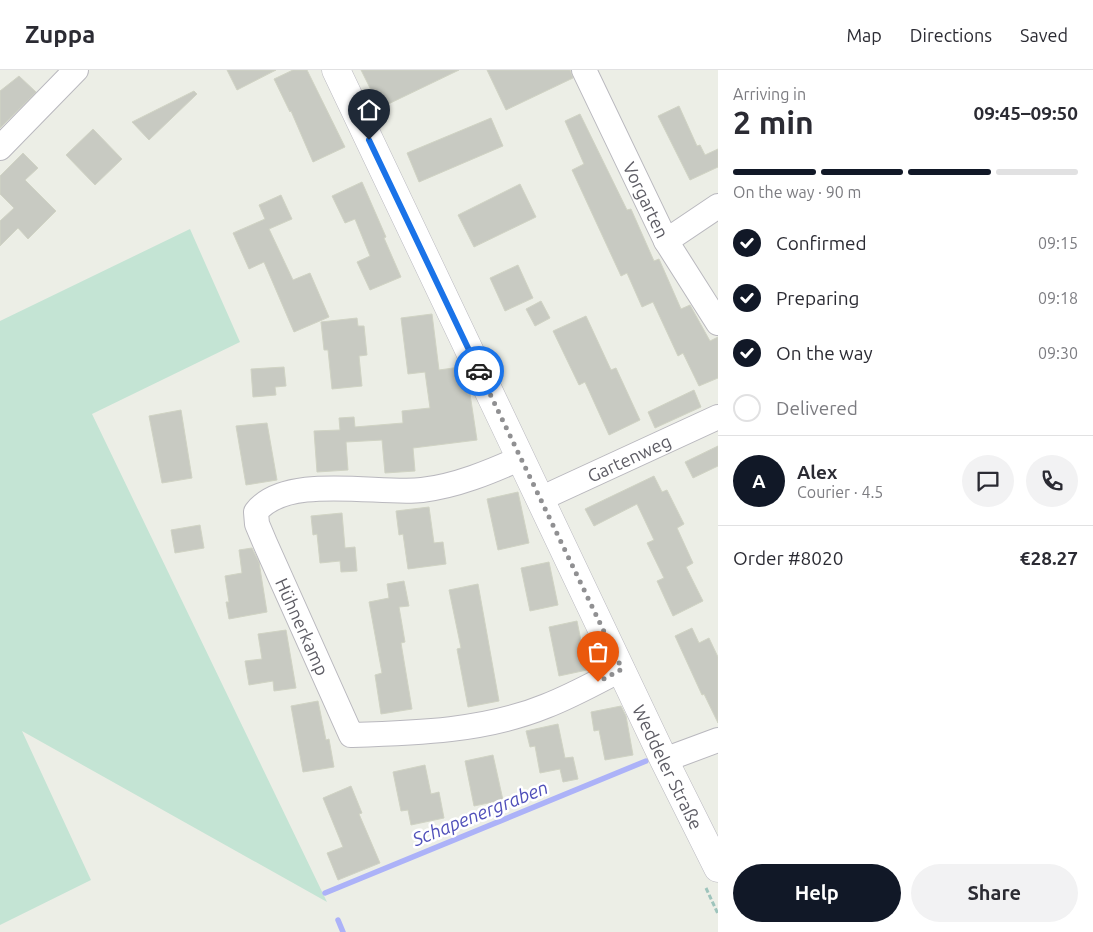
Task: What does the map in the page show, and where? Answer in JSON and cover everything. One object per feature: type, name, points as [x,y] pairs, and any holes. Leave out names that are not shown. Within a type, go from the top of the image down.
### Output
[{"type":"street","points":[[0,148],[76,70]]},
{"type":"street","name":"Weddeler Straße","points":[[336,70],[664,760],[718,868]]},
{"type":"street","name":"Vorgarten","points":[[584,70],[666,241],[718,323]]},
{"type":"street","points":[[666,241],[718,206]]},
{"type":"street","name":"Gartenweg","points":[[540,499],[718,416]]},
{"type":"street","name":"Hühnerkamp","points":[[521,458],[468,479],[424,490],[395,492],[348,488],[323,489],[276,498],[263,504],[256,512],[257,524],[265,543],[351,735],[427,732],[507,718],[546,707],[622,669]]},
{"type":"street","points":[[664,760],[718,740]]},
{"type":"green space","points":[[190,229],[240,342],[92,414],[327,902],[22,731],[91,880],[0,925],[0,321]]},
{"type":"building","points":[[227,70],[276,70],[237,90]]},
{"type":"building","points":[[293,70],[307,70],[345,147],[313,162],[291,111],[274,79]]},
{"type":"building","points":[[361,70],[459,70],[380,108]]},
{"type":"building","points":[[487,70],[570,70],[573,78],[506,110]]},
{"type":"building","points":[[19,76],[36,92],[0,128],[0,91]]},
{"type":"building","points":[[194,91],[197,94],[149,140],[132,122]]},
{"type":"building","points":[[679,106],[697,146],[700,145],[705,155],[718,149],[718,167],[690,180],[658,116]]},
{"type":"building","points":[[580,114],[627,210],[631,209],[654,261],[659,259],[681,309],[690,305],[710,341],[718,337],[718,378],[699,386],[683,353],[678,356],[653,302],[642,307],[627,273],[621,276],[572,170],[584,164],[565,121]]},
{"type":"building","points":[[491,118],[503,146],[419,182],[407,153]]},
{"type":"building","points":[[93,129],[122,159],[95,185],[66,155]]},
{"type":"building","points":[[23,153],[38,168],[25,180],[56,211],[28,239],[18,228],[0,246],[0,221],[14,208],[0,194],[0,176]]},
{"type":"building","points":[[362,182],[401,277],[370,290],[357,262],[370,256],[355,219],[345,223],[332,196]]},
{"type":"building","points":[[520,184],[536,217],[474,247],[458,215]]},
{"type":"building","points":[[281,195],[292,219],[269,229],[293,280],[310,273],[329,317],[294,332],[264,262],[249,269],[233,233],[265,219],[259,205]]},
{"type":"building","points":[[518,265],[533,298],[505,311],[490,278]]},
{"type":"building","points":[[541,301],[550,318],[535,326],[526,309]]},
{"type":"building","points":[[432,314],[439,370],[460,367],[464,382],[467,381],[477,440],[413,448],[415,471],[385,473],[382,440],[346,442],[348,470],[317,472],[314,431],[340,430],[339,418],[354,417],[355,427],[403,423],[402,411],[430,408],[425,372],[408,374],[401,318]]},
{"type":"building","points":[[586,316],[611,370],[616,368],[640,420],[609,435],[585,382],[579,385],[553,331]]},
{"type":"building","points":[[357,318],[358,326],[364,326],[367,355],[359,356],[362,386],[332,389],[328,350],[324,350],[321,322]]},
{"type":"building","points":[[284,367],[286,386],[275,387],[276,395],[253,397],[251,369]]},
{"type":"building","points":[[694,390],[701,407],[655,428],[648,412]]},
{"type":"building","points":[[181,410],[192,478],[162,483],[149,416]]},
{"type":"building","points":[[267,423],[277,480],[246,485],[236,426]]},
{"type":"building","points":[[718,446],[718,466],[693,478],[685,462]]},
{"type":"building","points":[[654,476],[662,492],[667,490],[684,524],[677,528],[693,563],[686,567],[703,601],[673,616],[657,581],[664,578],[647,543],[654,540],[637,504],[594,526],[585,509]]},
{"type":"building","points":[[518,492],[529,543],[498,550],[487,499]]},
{"type":"building","points":[[429,507],[434,543],[443,542],[446,564],[408,569],[403,534],[399,535],[396,511]]},
{"type":"building","points":[[342,513],[345,548],[355,547],[357,571],[341,572],[340,561],[320,563],[317,534],[313,535],[311,516]]},
{"type":"building","points":[[200,525],[204,548],[175,553],[171,530]]},
{"type":"building","points":[[252,548],[259,562],[267,612],[229,619],[226,602],[229,602],[225,576],[242,573],[239,550]]},
{"type":"building","points":[[549,562],[558,605],[530,611],[521,568]]},
{"type":"building","points":[[404,581],[409,606],[399,607],[405,642],[401,643],[412,709],[381,714],[375,675],[382,673],[369,602],[389,598],[387,584]]},
{"type":"building","points":[[478,584],[499,701],[468,707],[457,649],[461,648],[449,590]]},
{"type":"building","points":[[577,621],[587,670],[559,676],[549,627]]},
{"type":"building","points":[[692,628],[699,643],[709,638],[718,657],[718,723],[704,694],[702,695],[675,636]]},
{"type":"building","points":[[286,630],[296,688],[274,691],[273,681],[249,685],[245,661],[262,659],[258,634]]},
{"type":"building","points":[[318,701],[326,740],[329,739],[334,767],[303,772],[291,706]]},
{"type":"building","points":[[621,706],[626,716],[633,755],[605,760],[599,730],[594,731],[591,712]]},
{"type":"building","points":[[558,724],[565,758],[573,757],[578,779],[563,782],[560,769],[540,773],[535,746],[530,747],[526,731]]},
{"type":"building","points":[[493,755],[503,800],[474,806],[465,761]]},
{"type":"building","points":[[425,765],[431,794],[439,792],[444,818],[411,825],[408,810],[401,811],[393,772]]},
{"type":"building","points":[[351,786],[362,813],[359,814],[380,863],[338,880],[327,853],[343,847],[323,798]]},
{"type":"waterway","name":"Schapenergraben","points":[[325,893],[646,761]]},
{"type":"waterway","name":"Schapenergraben","points":[[338,920],[343,932]]},
{"type":"way so far","points":[[479,371],[622,669],[598,682]]},
{"type":"route","points":[[369,140],[479,371]]}]
